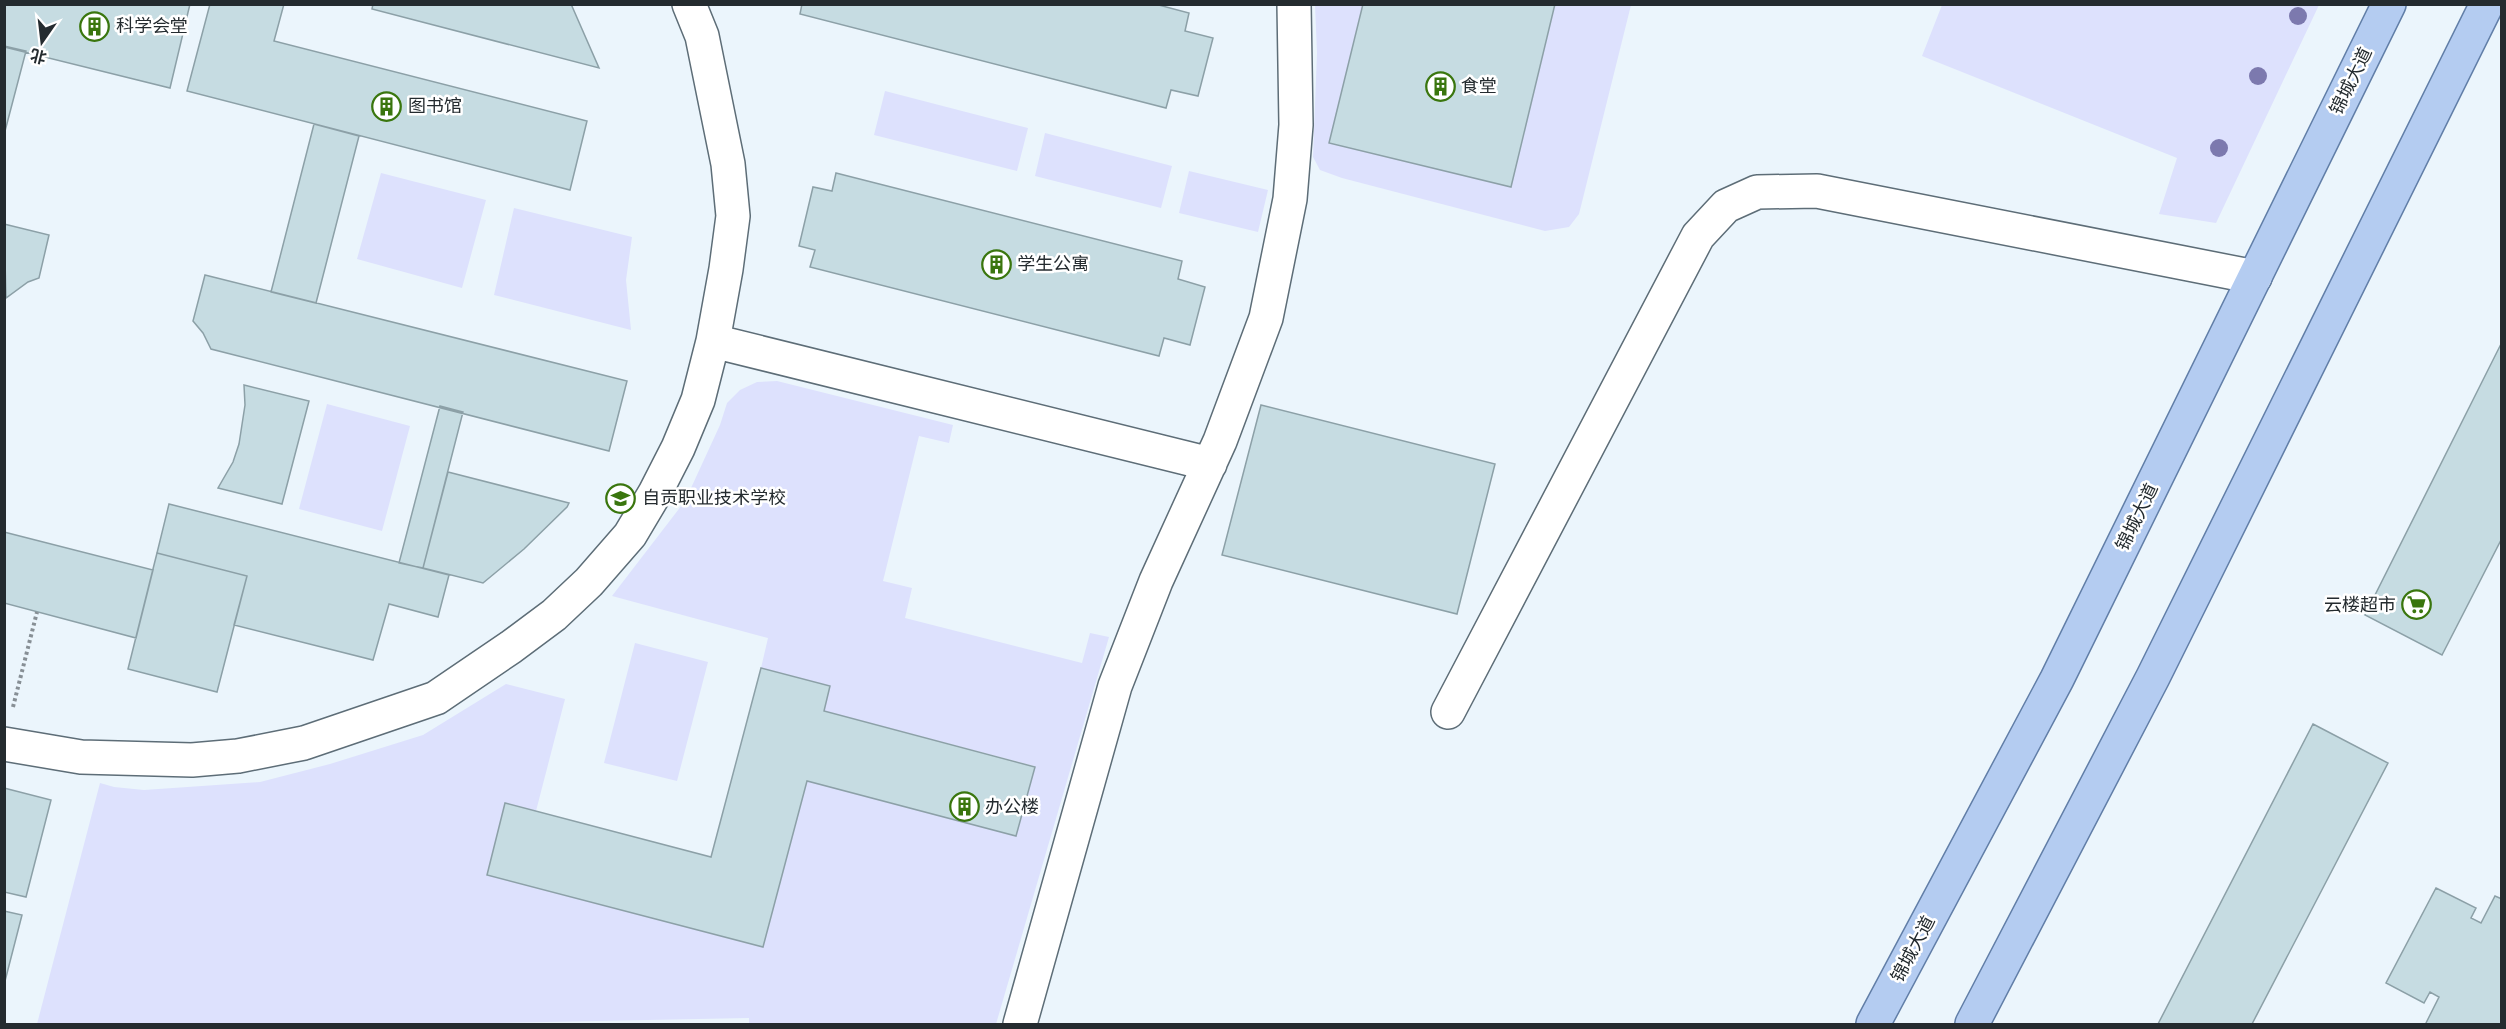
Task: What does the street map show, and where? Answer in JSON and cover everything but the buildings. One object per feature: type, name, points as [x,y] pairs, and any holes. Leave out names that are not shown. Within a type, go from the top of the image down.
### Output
[{"type":"main road","name":"锦城大道","points":[[1873,1024],[2057,679],[2389,4]]},
{"type":"main road","points":[[1972,1024],[2153,677],[2487,4]]},
{"type":"lane","points":[[4,744],[81,757],[192,760],[238,756],[304,743],[435,698],[469,677],[554,615],[589,582],[630,535],[678,448],[698,400],[713,341],[726,269],[733,216],[728,164],[702,36],[689,4]]},
{"type":"lane","points":[[1020,1024],[1115,686],[1156,581],[1209,464],[1266,318],[1290,199],[1296,125],[1294,4]]},
{"type":"lane","points":[[1448,712],[1698,236],[1726,206],[1757,192],[1817,191],[2255,277]]},
{"type":"lane","points":[[713,341],[1209,464]]},
{"type":"path","points":[[13,710],[37,612]]},
{"type":"shaded area","points":[[1942,4],[2319,5],[2216,223],[2159,214],[2177,158],[1922,56]]},
{"type":"shaded area","points":[[1315,5],[1363,5],[1511,187],[1555,5],[1631,5],[1579,214],[1569,227],[1545,231],[1342,178],[1320,170],[1313,157],[1317,53]]},
{"type":"shaded area","points":[[885,91],[1028,128],[1017,171],[874,135]]},
{"type":"shaded area","points":[[1045,133],[1172,166],[1161,208],[1035,176]]},
{"type":"shaded area","points":[[1189,171],[1268,190],[1258,232],[1179,213]]},
{"type":"shaded area","points":[[381,173],[486,200],[462,288],[357,259]]},
{"type":"shaded area","points":[[514,208],[632,237],[626,280],[631,330],[494,295]]},
{"type":"shaded area","points":[[777,381],[953,425],[949,443],[919,436],[883,581],[912,588],[905,618],[1082,663],[1090,633],[1109,637],[996,1024],[749,1024],[749,1018],[445,1024],[37,1024],[100,783],[144,790],[260,782],[330,764],[423,735],[506,684],[565,699],[536,811],[505,803],[487,875],[763,947],[807,781],[1016,836],[1034,766],[824,711],[830,686],[761,668],[768,638],[612,596],[685,501],[720,425],[727,403],[740,390],[757,382]]},
{"type":"shaded area","points":[[327,404],[410,426],[382,531],[299,509]]},
{"type":"shaded area","points":[[635,643],[708,662],[677,781],[604,763]]},
{"type":"place","name":"科学会堂","points":[[95,26]]},
{"type":"place","name":"食堂","points":[[1440,86]]},
{"type":"place","name":"图书馆","points":[[387,106]]},
{"type":"place","name":"学生公寓","points":[[996,264]]},
{"type":"place","name":"自贡职业技术学校","points":[[621,498]]},
{"type":"place","name":"云楼超市","points":[[2417,605]]},
{"type":"place","name":"办公楼","points":[[964,807]]}]
